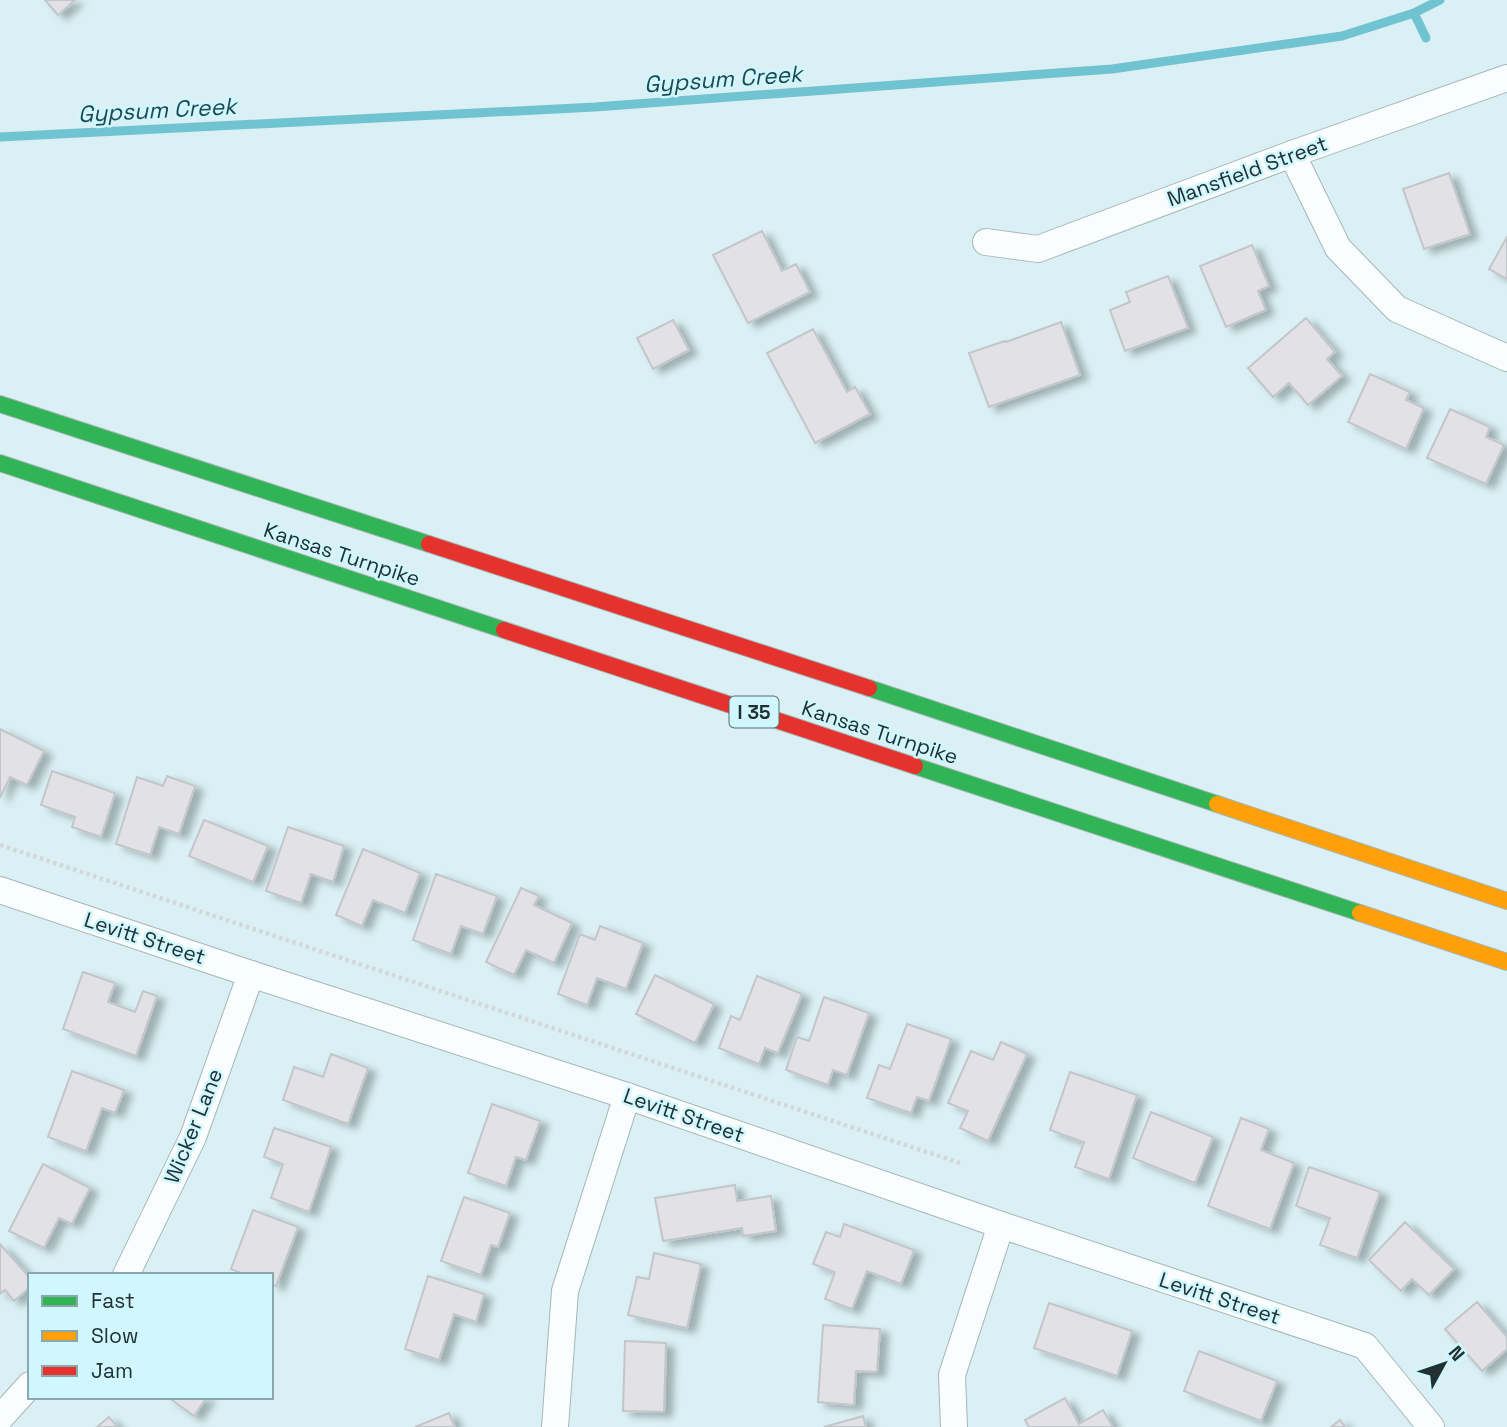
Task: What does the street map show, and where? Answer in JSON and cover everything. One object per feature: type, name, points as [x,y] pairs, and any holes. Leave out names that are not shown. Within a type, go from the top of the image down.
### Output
[{"type":"highway","name":"Kansas Turnpike","points":[[0,404],[906,700],[1507,901]]},
{"type":"highway","name":"Kansas Turnpike","points":[[0,463],[1507,962]]},
{"type":"street","name":"Mansfield Street","points":[[986,243],[1038,248],[1507,78]]},
{"type":"street","points":[[1292,154],[1338,248],[1397,309],[1507,358]]},
{"type":"street","name":"Levitt Street","points":[[0,890],[627,1096],[1365,1346],[1431,1427]]},
{"type":"street","name":"Wicker Lane","points":[[127,1273],[193,1137],[251,974]]},
{"type":"street","points":[[555,1427],[565,1291],[627,1096]]},
{"type":"street","points":[[954,1427],[952,1375],[1001,1224]]},
{"type":"street","points":[[0,1418],[28,1387]]},
{"type":"path","points":[[0,845],[960,1164]]},
{"type":"building","points":[[45,0],[75,0],[58,15]]},
{"type":"building","points":[[1449,173],[1470,234],[1424,249],[1403,189]]},
{"type":"building","points":[[762,231],[782,271],[796,264],[810,292],[748,323],[713,255]]},
{"type":"building","points":[[1507,237],[1507,279],[1489,269]]},
{"type":"building","points":[[1252,245],[1269,286],[1258,291],[1266,310],[1226,327],[1200,266]]},
{"type":"building","points":[[1168,276],[1188,328],[1125,351],[1110,310],[1130,302],[1126,292]]},
{"type":"building","points":[[1306,318],[1335,352],[1327,359],[1342,376],[1308,405],[1289,383],[1273,397],[1248,368]]},
{"type":"building","points":[[673,320],[689,350],[653,369],[637,338]]},
{"type":"building","points":[[1061,322],[1080,375],[989,407],[969,353]]},
{"type":"building","points":[[813,329],[847,392],[855,387],[870,414],[815,443],[767,353]]},
{"type":"building","points":[[1370,374],[1410,392],[1406,400],[1424,408],[1406,449],[1348,422]]},
{"type":"building","points":[[1450,409],[1490,427],[1486,437],[1504,445],[1486,484],[1427,458]]},
{"type":"building","points":[[0,729],[44,751],[27,785],[10,777],[0,798]]},
{"type":"building","points":[[52,771],[115,793],[101,837],[72,827],[75,817],[41,805]]},
{"type":"building","points":[[167,776],[195,786],[179,834],[159,827],[150,855],[116,844],[137,777],[163,786]]},
{"type":"building","points":[[204,820],[268,846],[253,882],[189,856]]},
{"type":"building","points":[[288,827],[344,846],[333,882],[311,874],[301,903],[266,891]]},
{"type":"building","points":[[363,849],[420,873],[405,913],[373,900],[362,926],[336,915]]},
{"type":"building","points":[[436,874],[497,896],[483,934],[461,926],[451,954],[413,940]]},
{"type":"building","points":[[521,888],[539,896],[534,905],[572,923],[554,963],[526,950],[514,975],[486,962]]},
{"type":"building","points":[[600,926],[643,943],[626,989],[597,978],[587,1005],[558,994],[580,934],[595,940]]},
{"type":"building","points":[[83,972],[115,983],[108,1002],[135,1012],[143,991],[157,996],[136,1056],[63,1029]]},
{"type":"building","points":[[655,975],[714,1004],[695,1043],[636,1014]]},
{"type":"building","points":[[757,976],[802,994],[778,1053],[765,1048],[759,1064],[719,1048],[731,1016],[740,1020]]},
{"type":"building","points":[[824,997],[869,1013],[847,1075],[833,1070],[828,1085],[786,1070],[797,1037],[809,1041]]},
{"type":"building","points":[[907,1024],[951,1039],[929,1101],[917,1097],[911,1113],[867,1098],[879,1065],[890,1069]]},
{"type":"building","points":[[1001,1042],[1027,1054],[988,1141],[960,1128],[968,1111],[948,1103],[971,1051],[993,1060]]},
{"type":"building","points":[[331,1054],[368,1068],[348,1124],[283,1100],[294,1067],[323,1077]]},
{"type":"building","points":[[72,1071],[124,1090],[115,1113],[102,1108],[86,1151],[48,1137]]},
{"type":"building","points":[[1070,1072],[1137,1095],[1109,1179],[1075,1167],[1084,1142],[1050,1130]]},
{"type":"building","points":[[492,1104],[540,1121],[526,1160],[516,1157],[506,1186],[468,1173]]},
{"type":"building","points":[[1151,1112],[1213,1137],[1195,1183],[1133,1158]]},
{"type":"building","points":[[1241,1118],[1269,1129],[1261,1150],[1294,1163],[1270,1229],[1208,1206]]},
{"type":"building","points":[[274,1128],[331,1147],[309,1212],[271,1198],[283,1164],[264,1157]]},
{"type":"building","points":[[43,1164],[90,1188],[72,1224],[59,1218],[44,1248],[9,1231]]},
{"type":"building","points":[[1309,1167],[1380,1192],[1357,1258],[1320,1245],[1330,1218],[1296,1206]]},
{"type":"building","points":[[735,1185],[737,1201],[771,1196],[776,1231],[743,1236],[742,1228],[663,1241],[655,1198]]},
{"type":"building","points":[[464,1197],[510,1213],[498,1247],[491,1245],[481,1275],[441,1261]]},
{"type":"building","points":[[253,1210],[298,1227],[276,1286],[273,1285],[273,1273],[241,1273],[231,1269]]},
{"type":"building","points":[[1405,1222],[1454,1269],[1429,1295],[1412,1279],[1401,1291],[1369,1260]]},
{"type":"building","points":[[844,1224],[914,1250],[901,1284],[867,1271],[852,1309],[825,1299],[835,1272],[813,1264],[826,1232],[840,1237]]},
{"type":"building","points":[[0,1244],[28,1276],[28,1289],[14,1301],[5,1290],[0,1294]]},
{"type":"building","points":[[654,1253],[701,1264],[687,1328],[628,1315],[637,1277],[649,1279]]},
{"type":"building","points":[[428,1276],[484,1294],[476,1322],[454,1314],[439,1360],[405,1349]]},
{"type":"building","points":[[1477,1302],[1507,1337],[1507,1349],[1482,1371],[1445,1329]]},
{"type":"building","points":[[1049,1303],[1132,1331],[1117,1376],[1034,1348]]},
{"type":"building","points":[[823,1325],[880,1329],[877,1372],[856,1371],[854,1405],[818,1402]]},
{"type":"building","points":[[625,1341],[666,1343],[664,1412],[623,1411]]},
{"type":"building","points":[[1199,1351],[1277,1381],[1261,1421],[1184,1391]]},
{"type":"building","points":[[1065,1398],[1079,1424],[1103,1410],[1113,1427],[1029,1427],[1025,1420]]},
{"type":"building","points":[[171,1399],[206,1399],[194,1416]]},
{"type":"building","points":[[449,1413],[455,1427],[415,1427]]},
{"type":"building","points":[[863,1416],[866,1427],[824,1427]]},
{"type":"building","points":[[109,1417],[117,1427],[97,1427]]},
{"type":"building","points":[[1340,1420],[1345,1427],[1331,1427]]},
{"type":"waterway","name":"Gypsum Creek","points":[[0,137],[595,107],[1112,69],[1342,36],[1414,13],[1440,0]]},
{"type":"waterway","points":[[1414,13],[1426,38]]},
{"type":"traffic: fast","points":[[0,404],[429,544]]},
{"type":"traffic: fast","points":[[0,463],[504,630]]},
{"type":"traffic: fast","points":[[869,688],[1217,804]]},
{"type":"traffic: fast","points":[[915,766],[1360,913]]},
{"type":"traffic: slow","points":[[1217,804],[1507,901]]},
{"type":"traffic: slow","points":[[1360,913],[1507,962]]},
{"type":"traffic: jam","points":[[429,544],[869,688]]},
{"type":"traffic: jam","points":[[504,630],[915,766]]}]
